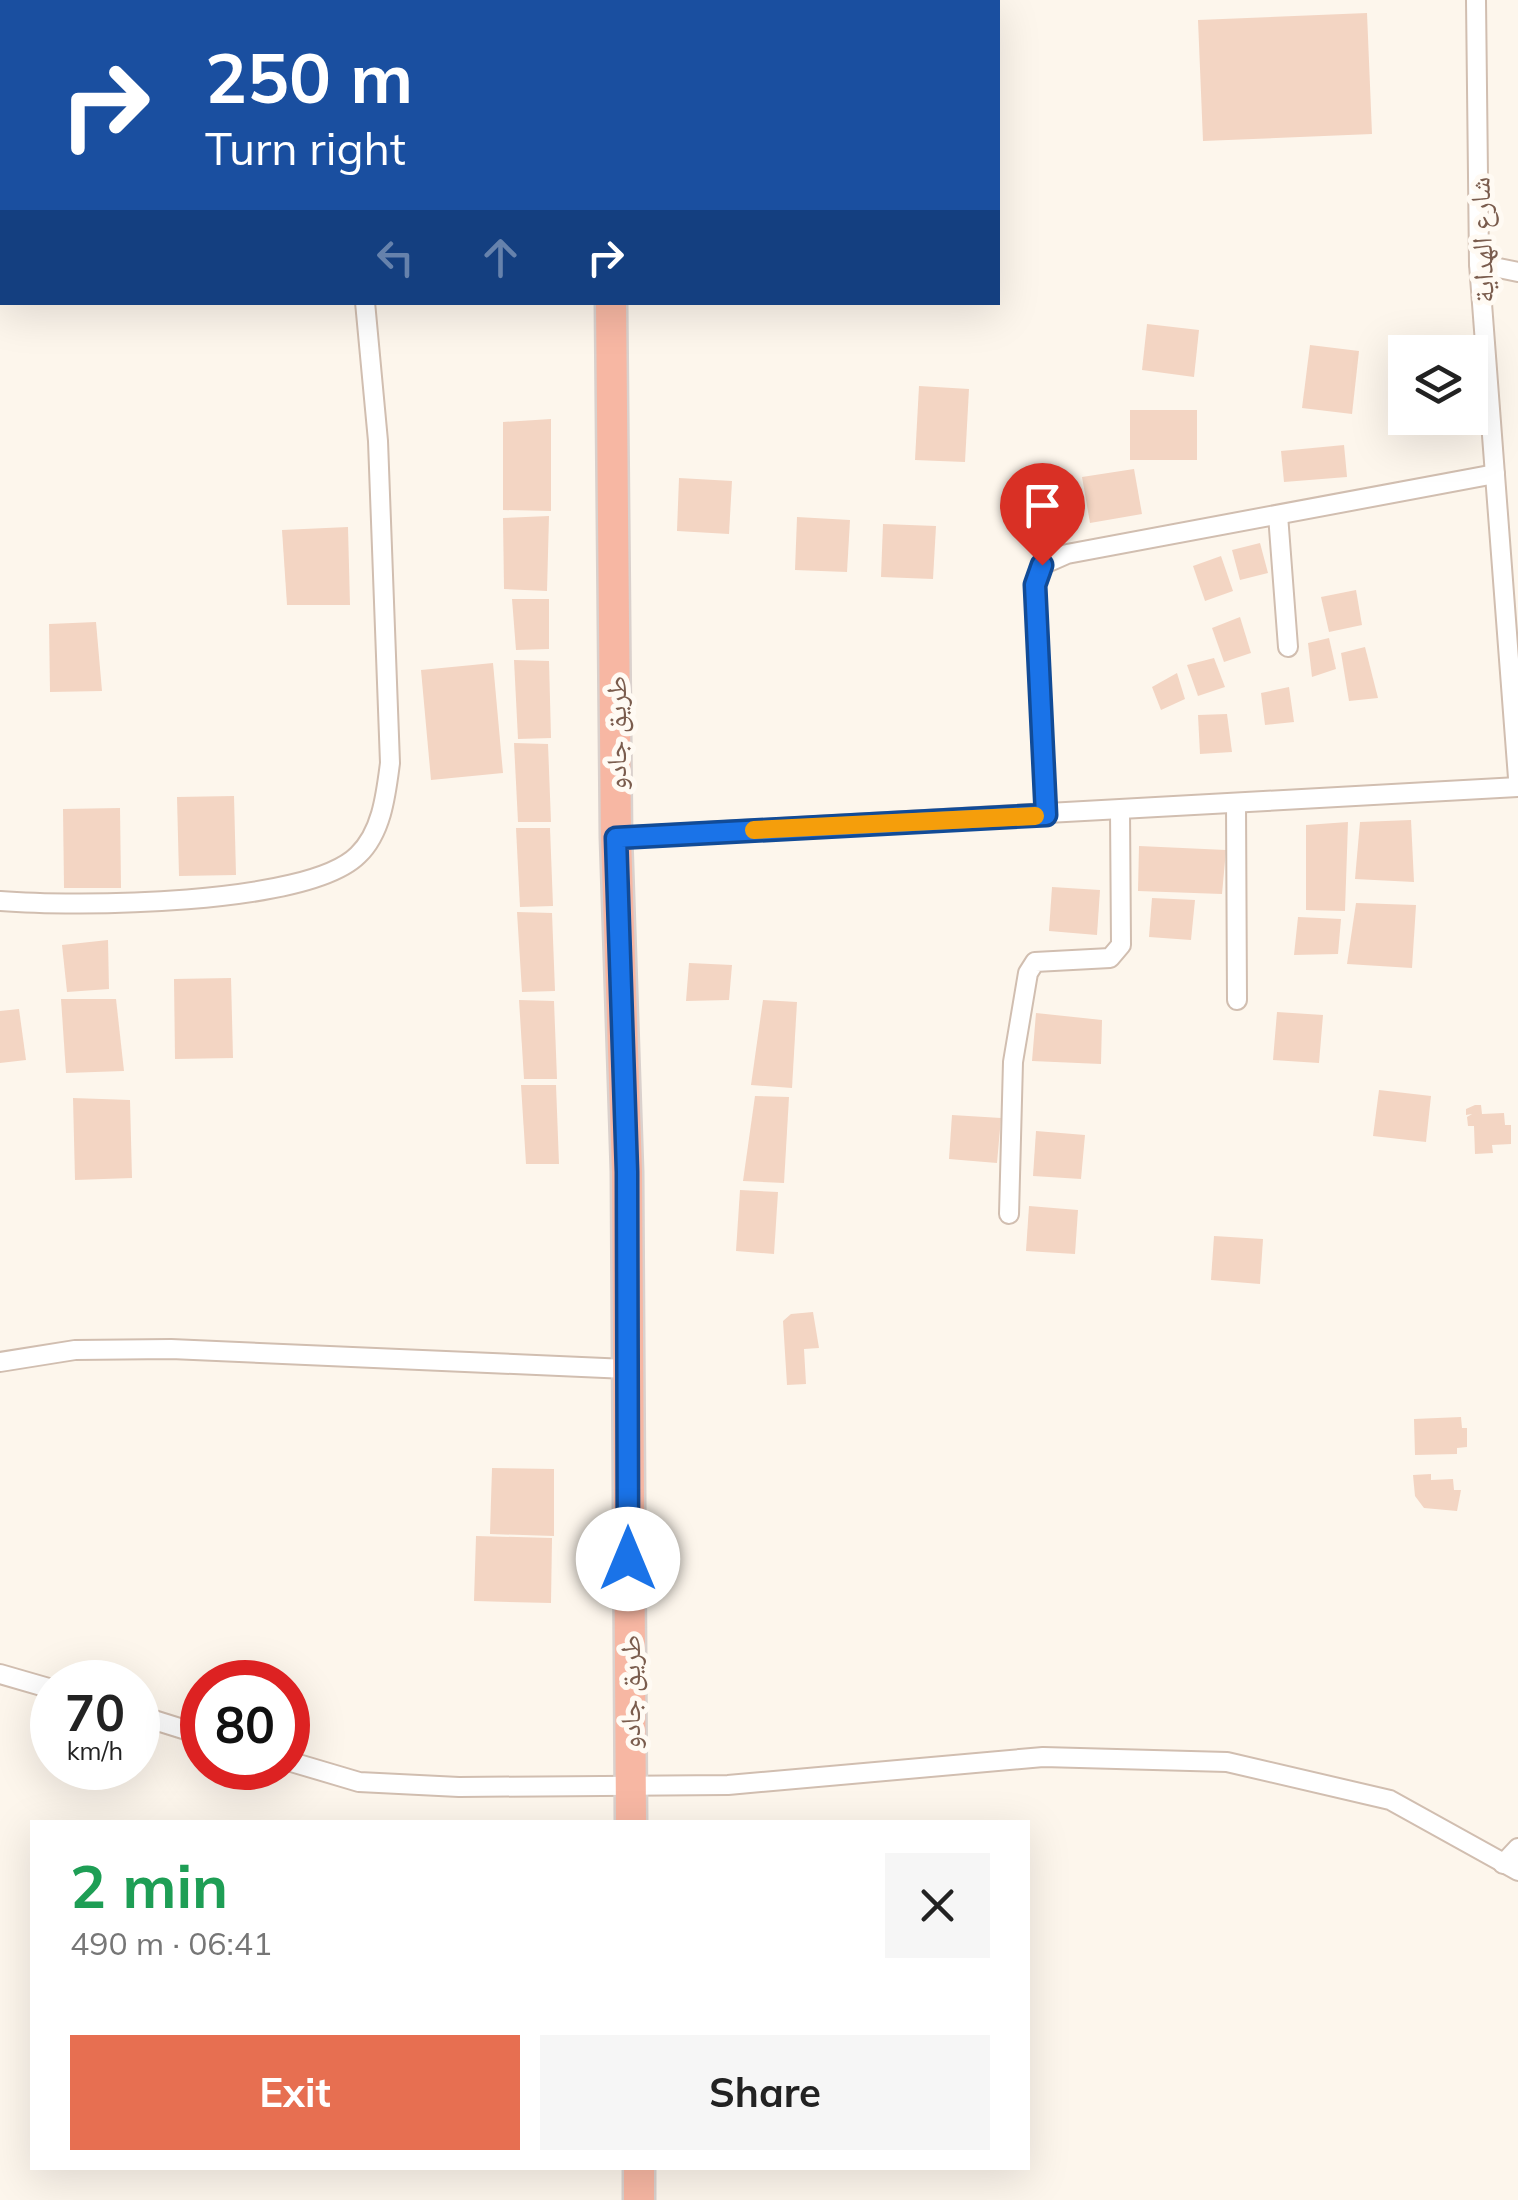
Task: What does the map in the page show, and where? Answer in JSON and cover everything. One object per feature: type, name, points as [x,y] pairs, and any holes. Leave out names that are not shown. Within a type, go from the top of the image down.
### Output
[{"type":"highway","name":"طريق جادو","points":[[611,305],[616,838],[627,1172],[630,1820]]},
{"type":"highway","points":[[639,2170],[639,2200]]},
{"type":"street","name":"شارع الهداية","points":[[1476,0],[1479,264],[1518,778]]},
{"type":"street","points":[[1479,264],[1518,272]]},
{"type":"street","points":[[0,902],[94,904],[270,888],[323,876],[358,856],[366,846],[384,802],[390,763],[378,441],[364,305]]},
{"type":"street","points":[[1046,815],[1035,585],[1042,565],[1067,554],[1495,474]]},
{"type":"street","points":[[1278,514],[1288,647]]},
{"type":"street","points":[[616,838],[1518,787]]},
{"type":"street","points":[[1236,804],[1238,1000]]},
{"type":"street","points":[[1009,1214],[1013,1062],[1028,973],[1035,962],[1046,959],[1110,958],[1122,945],[1120,811]]},
{"type":"street","points":[[0,1362],[75,1350],[171,1348],[627,1369]]},
{"type":"street","points":[[0,1674],[30,1683]]},
{"type":"street","points":[[310,1768],[359,1782],[630,1787],[728,1785],[1044,1757],[1227,1762],[1390,1800],[1510,1867],[1518,1848]]},
{"type":"building","points":[[1367,13],[1372,134],[1203,141],[1198,20]]},
{"type":"building","points":[[1147,324],[1199,330],[1194,377],[1142,370]]},
{"type":"building","points":[[1310,345],[1359,351],[1352,414],[1302,408]]},
{"type":"building","points":[[919,386],[969,389],[965,462],[915,460]]},
{"type":"building","points":[[1130,410],[1197,410],[1197,460],[1130,460]]},
{"type":"building","points":[[551,419],[551,511],[503,510],[503,422]]},
{"type":"building","points":[[1344,445],[1347,477],[1284,482],[1281,451]]},
{"type":"building","points":[[1134,469],[1142,514],[1090,523],[1082,477]]},
{"type":"building","points":[[679,478],[732,481],[729,534],[677,531]]},
{"type":"building","points":[[1063,479],[1067,525],[1014,530],[1010,484]]},
{"type":"building","points":[[549,516],[547,591],[504,589],[503,518]]},
{"type":"building","points":[[797,517],[850,520],[847,572],[795,570]]},
{"type":"building","points":[[883,524],[936,526],[933,579],[881,577]]},
{"type":"building","points":[[348,527],[350,605],[287,605],[282,530]]},
{"type":"building","points":[[1260,543],[1268,573],[1240,580],[1232,550]]},
{"type":"building","points":[[1221,556],[1233,591],[1205,601],[1193,566]]},
{"type":"building","points":[[1356,590],[1362,625],[1329,632],[1321,597]]},
{"type":"building","points":[[512,599],[549,599],[549,649],[516,650]]},
{"type":"building","points":[[1240,617],[1251,653],[1224,662],[1212,628]]},
{"type":"building","points":[[96,622],[102,691],[50,692],[49,624]]},
{"type":"building","points":[[1329,638],[1336,669],[1312,677],[1308,643]]},
{"type":"building","points":[[1365,647],[1378,698],[1349,701],[1341,653]]},
{"type":"building","points":[[1214,658],[1225,687],[1198,696],[1187,665]]},
{"type":"building","points":[[514,660],[549,661],[551,738],[518,739]]},
{"type":"building","points":[[493,663],[503,773],[431,780],[421,670]]},
{"type":"building","points":[[1177,673],[1185,699],[1161,710],[1152,687]]},
{"type":"building","points":[[1289,687],[1294,722],[1265,725],[1261,693]]},
{"type":"building","points":[[1227,714],[1232,752],[1200,754],[1198,715]]},
{"type":"building","points":[[514,743],[548,744],[551,822],[518,822]]},
{"type":"building","points":[[234,796],[236,875],[179,876],[177,797]]},
{"type":"building","points":[[120,808],[121,888],[64,888],[63,809]]},
{"type":"building","points":[[1411,820],[1414,882],[1355,879],[1360,822]]},
{"type":"building","points":[[1348,822],[1345,911],[1306,910],[1306,825]]},
{"type":"building","points":[[516,828],[550,828],[553,906],[520,907]]},
{"type":"building","points":[[1139,846],[1226,850],[1222,894],[1138,891]]},
{"type":"building","points":[[1052,887],[1100,890],[1097,935],[1049,931]]},
{"type":"building","points":[[1152,898],[1195,900],[1191,940],[1149,937]]},
{"type":"building","points":[[1356,903],[1416,905],[1412,968],[1347,964]]},
{"type":"building","points":[[517,912],[552,913],[555,991],[522,992]]},
{"type":"building","points":[[1298,917],[1341,919],[1338,954],[1294,955]]},
{"type":"building","points":[[108,940],[109,989],[67,992],[62,945]]},
{"type":"building","points":[[689,963],[732,965],[729,1000],[686,1001]]},
{"type":"building","points":[[231,978],[233,1058],[175,1059],[174,979]]},
{"type":"building","points":[[61,999],[116,999],[124,1071],[66,1073]]},
{"type":"building","points":[[519,1000],[554,1001],[557,1079],[524,1079]]},
{"type":"building","points":[[763,1000],[797,1002],[792,1088],[751,1085]]},
{"type":"building","points":[[19,1009],[26,1060],[0,1063],[0,1011]]},
{"type":"building","points":[[1277,1012],[1323,1015],[1319,1063],[1273,1060]]},
{"type":"building","points":[[1036,1013],[1102,1020],[1101,1064],[1032,1061]]},
{"type":"building","points":[[521,1085],[556,1085],[559,1164],[526,1164]]},
{"type":"building","points":[[1379,1090],[1431,1096],[1426,1142],[1373,1136]]},
{"type":"building","points":[[755,1096],[789,1097],[784,1183],[743,1181]]},
{"type":"building","points":[[73,1098],[130,1100],[132,1178],[75,1180]]},
{"type":"building","points":[[1481,1105],[1482,1114],[1504,1113],[1505,1125],[1511,1125],[1511,1144],[1492,1145],[1493,1153],[1475,1154],[1474,1126],[1468,1126],[1467,1117],[1472,1114],[1466,1115],[1466,1109]]},
{"type":"building","points":[[952,1115],[1001,1118],[997,1163],[949,1159]]},
{"type":"building","points":[[1036,1131],[1085,1135],[1081,1179],[1033,1176]]},
{"type":"building","points":[[740,1190],[778,1192],[774,1254],[736,1251]]},
{"type":"building","points":[[1029,1206],[1078,1210],[1075,1254],[1026,1251]]},
{"type":"building","points":[[1214,1236],[1263,1239],[1260,1284],[1211,1280]]},
{"type":"building","points":[[813,1312],[819,1348],[804,1349],[806,1384],[787,1385],[783,1321],[791,1314]]},
{"type":"building","points":[[1461,1417],[1462,1428],[1467,1428],[1467,1447],[1457,1448],[1457,1454],[1415,1455],[1414,1419]]},
{"type":"building","points":[[492,1468],[554,1469],[554,1536],[490,1534]]},
{"type":"building","points":[[1431,1474],[1431,1480],[1453,1479],[1454,1490],[1461,1490],[1457,1511],[1424,1508],[1415,1496],[1413,1475]]},
{"type":"building","points":[[476,1536],[552,1538],[551,1603],[474,1601]]},
{"type":"slow traffic","points":[[754,830],[1035,816]]},
{"type":"route","points":[[628,1559],[627,1172],[616,838],[1046,815],[1035,585],[1042,565]]}]
